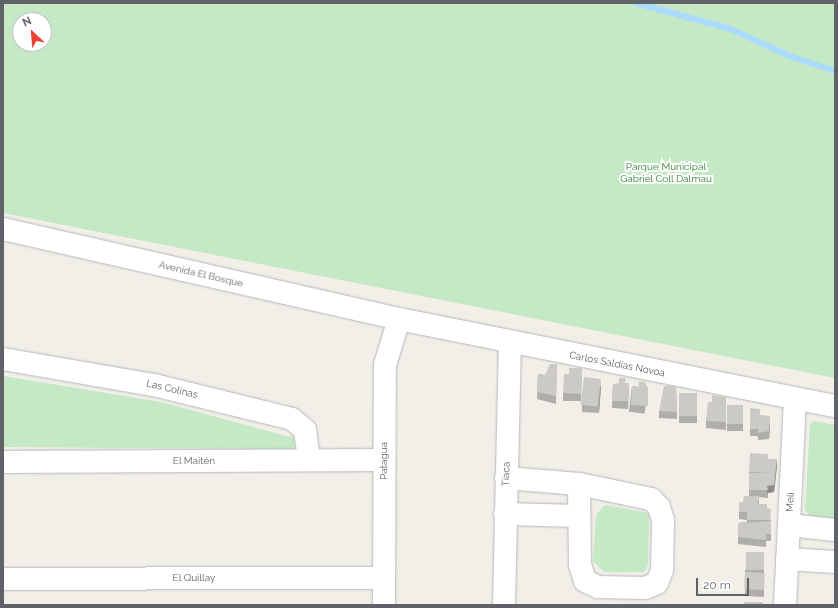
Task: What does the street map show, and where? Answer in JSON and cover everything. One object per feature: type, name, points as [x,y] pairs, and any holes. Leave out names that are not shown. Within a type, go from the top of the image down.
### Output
[{"type":"street","name":"Avenida El Bosque","points":[[3,229],[399,319]]},
{"type":"street","name":"Carlos Saldías Novoa","points":[[399,319],[835,406]]},
{"type":"street","name":"Patagua","points":[[384,605],[385,365],[399,319]]},
{"type":"street","name":"Tiaca","points":[[504,605],[510,342]]},
{"type":"street","name":"Las Colinas","points":[[3,359],[154,385],[292,419],[305,430],[308,460]]},
{"type":"street","name":"Meli","points":[[785,605],[795,399]]},
{"type":"street","name":"El Maitén","points":[[3,462],[384,460]]},
{"type":"street","points":[[506,478],[579,484],[651,499],[659,507],[662,570],[657,583],[645,588],[598,587],[585,581],[580,565],[579,484]]},
{"type":"street","points":[[505,514],[579,516]]},
{"type":"street","points":[[789,525],[835,530]]},
{"type":"street","points":[[787,559],[835,562]]},
{"type":"street","name":"El Quillay","points":[[3,579],[384,578]]},
{"type":"green space","name":"Parque Municipal Gabriel Coll Dalmau","points":[[3,3],[835,3],[835,378],[3,213]]},
{"type":"green space","points":[[3,376],[161,402],[294,438],[295,449],[3,447]]},
{"type":"green space","points":[[814,421],[835,425],[835,518],[810,516],[805,510],[810,424]]},
{"type":"green space","points":[[605,505],[645,512],[649,516],[648,565],[644,572],[604,572],[593,561],[596,515]]},
{"type":"building","points":[[550,364],[557,364],[556,396],[537,392],[538,374],[545,375]]},
{"type":"building","points":[[569,368],[582,368],[581,394],[563,393],[564,374],[569,374]]},
{"type":"building","points":[[584,377],[601,379],[597,407],[581,405]]},
{"type":"building","points":[[619,378],[626,378],[625,383],[629,383],[628,401],[612,401],[613,384],[619,384]]},
{"type":"building","points":[[639,381],[645,382],[648,388],[648,406],[631,405],[632,386],[639,387]]},
{"type":"building","points":[[664,386],[676,386],[677,412],[659,411]]},
{"type":"building","points":[[679,393],[697,393],[697,416],[679,416]]},
{"type":"building","points":[[712,395],[726,397],[726,422],[706,421],[708,402],[712,402]]},
{"type":"building","points":[[727,405],[743,405],[743,424],[727,424]]},
{"type":"building","points":[[750,408],[760,409],[760,415],[770,416],[769,431],[758,433],[758,429],[750,429]]},
{"type":"building","points":[[750,453],[768,454],[768,459],[777,459],[774,485],[767,486],[768,490],[749,490],[749,473],[772,473],[749,472]]},
{"type":"building","points":[[744,496],[759,496],[758,504],[767,504],[767,508],[771,509],[770,520],[747,520],[747,512],[739,512],[739,502],[743,502]]},
{"type":"building","points":[[771,521],[771,534],[766,534],[766,540],[738,537],[738,523]]},
{"type":"building","points":[[746,552],[764,552],[764,570],[746,570]]},
{"type":"building","points":[[745,572],[765,573],[764,590],[744,589]]},
{"type":"building","points":[[744,602],[763,602],[763,605],[744,605]]},
{"type":"waterway","points":[[636,3],[731,29],[790,56],[835,71]]}]
